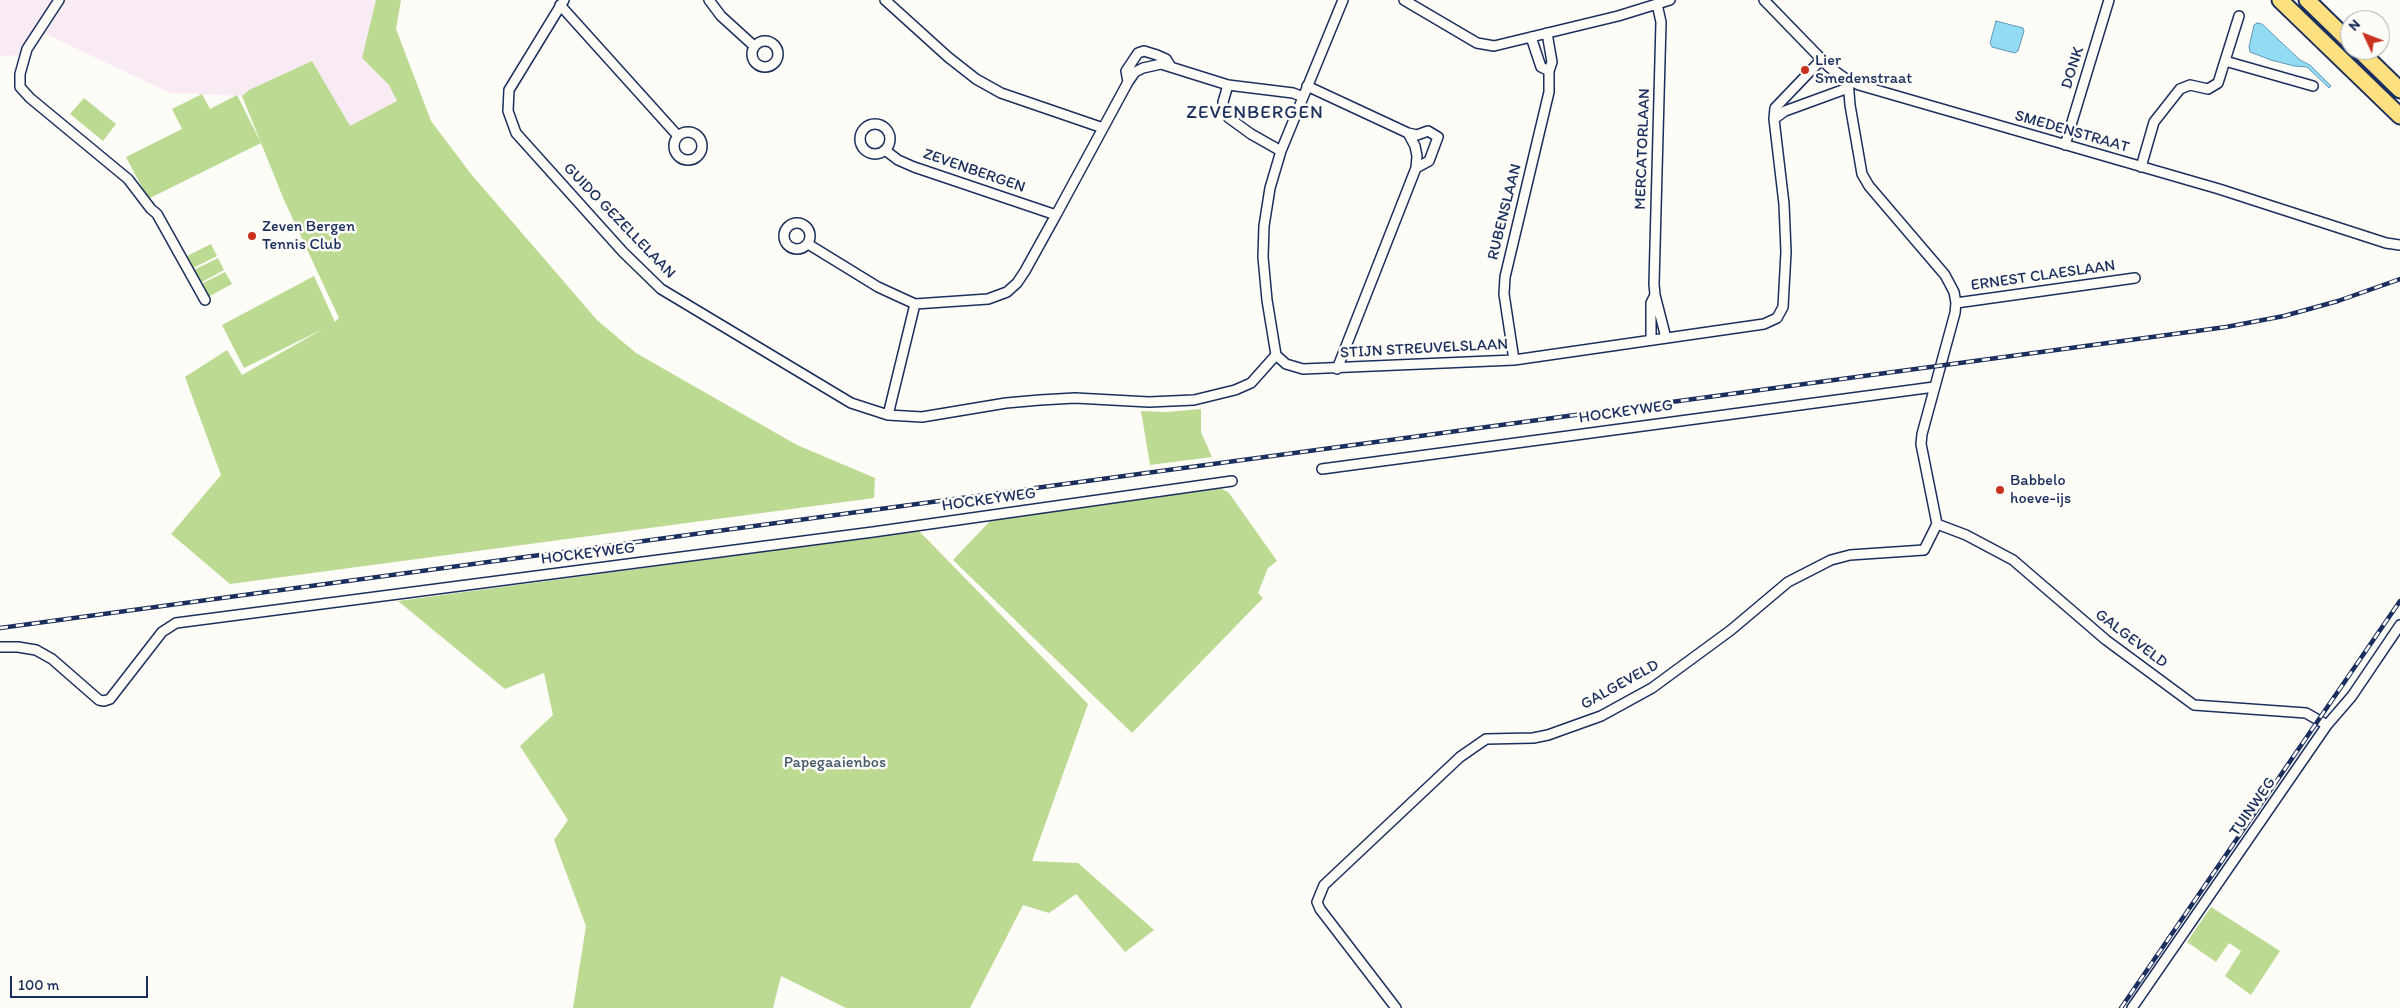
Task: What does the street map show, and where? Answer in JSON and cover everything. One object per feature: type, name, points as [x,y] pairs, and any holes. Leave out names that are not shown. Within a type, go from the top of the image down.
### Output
[{"type":"highway","points":[[2280,0],[2400,116]]},
{"type":"highway","points":[[2307,0],[2340,32]]},
{"type":"highway","points":[[2369,60],[2400,90]]},
{"type":"street","points":[[59,0],[27,48],[20,74],[20,86],[30,98],[128,179],[157,214],[205,300]]},
{"type":"street","points":[[709,0],[721,16],[754,46]]},
{"type":"street","points":[[885,0],[948,57],[976,79],[1001,93],[1102,128]]},
{"type":"street","points":[[914,304],[888,415],[922,417],[1006,403],[1074,398],[1149,402],[1194,400],[1235,390],[1251,383],[1276,355],[1265,284],[1264,230],[1270,188],[1281,151],[1343,0]]},
{"type":"street","points":[[1404,0],[1483,45],[1494,46],[1670,0]]},
{"type":"street","name":"SMEDENSTRAAT","points":[[1764,0],[1821,60],[1848,84],[2220,189],[2386,243],[2400,245]]},
{"type":"street","name":"DONK","points":[[2065,146],[2109,0]]},
{"type":"street","name":"GUIDO GEZELLELAAN","points":[[678,136],[562,3],[509,90],[508,111],[516,133],[623,252],[661,289],[851,403],[888,415]]},
{"type":"street","name":"MERCATORLAAN","points":[[1657,4],[1662,22],[1655,296],[1666,338]]},
{"type":"street","points":[[2141,167],[2154,122],[2180,88],[2190,84],[2208,90],[2218,83],[2239,16]]},
{"type":"street","name":"RUBENSLAAN","points":[[1514,360],[1504,294],[1505,277],[1549,92],[1549,71],[1552,62],[1546,33]]},
{"type":"street","points":[[1531,37],[1541,67],[1549,71]]},
{"type":"street","points":[[1128,82],[1126,71],[1138,53],[1144,51],[1157,55],[1166,59],[1171,67]]},
{"type":"street","points":[[1774,119],[1775,108],[1821,60]]},
{"type":"street","points":[[2225,61],[2313,86]]},
{"type":"street","points":[[808,244],[878,286],[914,304],[988,299],[1007,292],[1017,283],[1135,72],[1153,64],[1171,67],[1228,85],[1293,92],[1302,97]]},
{"type":"street","points":[[1774,119],[1785,111],[1848,84]]},
{"type":"street","name":"ERNEST CLAESLAAN","points":[[1848,84],[1862,174],[1868,186],[1945,275],[1954,292],[1955,313],[1934,387]]},
{"type":"street","points":[[1228,85],[1223,102],[1224,109],[1229,118],[1251,134],[1281,151]]},
{"type":"street","points":[[1307,86],[1408,133],[1417,135],[1428,131],[1438,137],[1430,161],[1416,168]]},
{"type":"street","name":"STIJN STREUVELSLAAN","points":[[1276,355],[1286,364],[1303,369],[1514,360],[1764,324],[1777,318],[1783,307],[1786,252],[1784,204],[1774,119]]},
{"type":"street","points":[[1337,369],[1416,168],[1415,146],[1408,133]]},
{"type":"street","name":"ZEVENBERGEN","points":[[885,150],[898,160],[914,168],[1056,214]]},
{"type":"street","name":"ERNEST CLAESLAAN","points":[[1956,303],[2135,278]]},
{"type":"street","name":"MERCATORLAAN","points":[[1651,340],[1652,303],[1655,296]]},
{"type":"street","points":[[1934,387],[1921,444],[1937,524]]},
{"type":"street","name":"HOCKEYWEG","points":[[1322,469],[1934,387]]},
{"type":"street","name":"HOCKEYWEG","points":[[0,647],[36,650],[52,659],[99,700],[104,701],[110,699],[162,632],[176,623],[864,533],[1232,481]]},
{"type":"street","name":"GALGEVELD","points":[[1396,1008],[1320,909],[1317,902],[1324,885],[1445,771],[1486,739],[1540,736],[1601,716],[1652,688],[1731,630],[1788,582],[1841,556],[1924,550],[1937,524],[1966,535],[2013,560],[2106,640],[2194,704],[2306,713],[2327,725]]},
{"type":"street","name":"TUINWEG","points":[[2132,1008],[2327,725],[2352,696],[2400,625]]},
{"type":"shaded area","points":[[0,0],[376,0],[362,58],[389,85],[398,101],[350,127],[312,61],[249,90],[242,96],[170,93],[33,28],[30,55],[0,56]]},
{"type":"green space","points":[[376,0],[401,0],[396,29],[431,121],[471,174],[597,320],[636,353],[797,445],[875,478],[874,498],[230,584],[171,534],[221,475],[185,377],[227,350],[242,375],[323,329],[244,368],[222,325],[314,276],[335,322],[339,318],[284,200],[242,96],[249,90],[312,61],[350,126],[397,101],[389,85],[362,58]]},
{"type":"green space","points":[[202,94],[210,109],[237,95],[261,143],[148,199],[126,157],[182,129],[172,109]]},
{"type":"green space","points":[[84,98],[116,124],[103,141],[70,114]]},
{"type":"green space","points":[[211,244],[217,256],[193,268],[187,256]]},
{"type":"green space","points":[[218,258],[224,270],[200,283],[194,270]]},
{"type":"green space","points":[[225,272],[232,284],[208,297],[201,284]]},
{"type":"green space","points":[[1201,409],[1201,432],[1212,457],[1150,465],[1141,411],[1166,412]]},
{"type":"green space","points":[[1219,487],[1229,493],[1277,561],[1268,568],[1258,593],[1263,598],[1132,733],[953,560],[990,521],[1160,498],[1159,495]]},
{"type":"green space","name":"Papegaaienbos","points":[[919,531],[1088,704],[1032,861],[1078,863],[1154,930],[1125,952],[1076,894],[1049,913],[1023,905],[970,1008],[846,1008],[781,976],[773,1008],[573,1008],[586,926],[554,840],[568,820],[520,746],[553,715],[544,673],[505,689],[398,601]]},
{"type":"green space","points":[[2211,907],[2280,951],[2251,995],[2225,976],[2241,951],[2229,943],[2216,962],[2187,942]]},
{"type":"water","points":[[1996,21],[2023,28],[2024,31],[2018,51],[2015,53],[1992,47],[1990,43]]},
{"type":"water","points":[[2257,23],[2262,24],[2300,60],[2310,65],[2331,86],[2329,88],[2307,67],[2271,60],[2250,52],[2249,47],[2254,25]]},
{"type":"railway","points":[[0,628],[2226,327],[2284,316],[2338,301],[2400,279]]},
{"type":"railway","points":[[2121,1008],[2400,601]]},
{"type":"place","name":"Lier Smedenstraat","points":[[1805,70]]},
{"type":"place","name":"Zeven Bergen Tennis Club","points":[[252,236]]},
{"type":"place","name":"Babbelo hoeve-ijs","points":[[2000,490]]},
{"type":"district","name":"ZEVENBERGEN","points":[[1255,113]]}]
